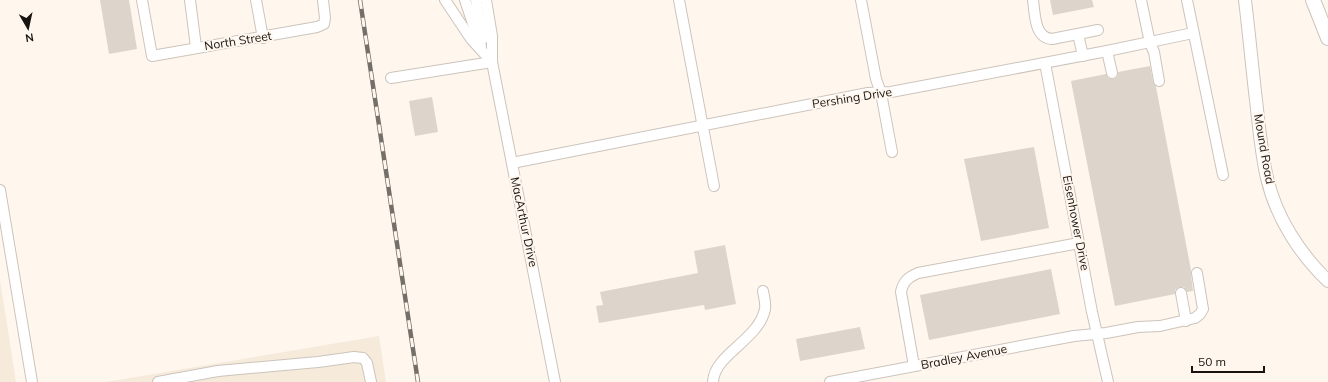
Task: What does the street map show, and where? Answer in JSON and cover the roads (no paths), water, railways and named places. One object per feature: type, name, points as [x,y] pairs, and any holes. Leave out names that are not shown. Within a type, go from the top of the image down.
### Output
[{"type":"highway","points":[[1313,0],[1328,38]]},
{"type":"main road","name":"Mound Road","points":[[1245,0],[1259,128],[1267,179],[1279,211],[1290,233],[1306,257],[1328,282]]},
{"type":"street","name":"North Street","points":[[142,0],[152,56],[263,38],[318,27],[324,24],[325,18],[323,0]]},
{"type":"street","points":[[190,0],[196,48]]},
{"type":"street","points":[[256,0],[263,38]]},
{"type":"street","points":[[446,0],[471,39],[485,53]]},
{"type":"street","points":[[465,0],[476,36],[485,53]]},
{"type":"street","points":[[476,0],[485,53]]},
{"type":"street","name":"MacArthur Drive","points":[[486,0],[492,36],[492,62],[555,382]]},
{"type":"street","points":[[679,0],[714,186]]},
{"type":"street","points":[[861,0],[892,152]]},
{"type":"street","points":[[1033,0],[1038,30],[1043,36],[1052,39],[1098,30]]},
{"type":"street","points":[[1141,0],[1150,43],[1154,52],[1159,81]]},
{"type":"street","points":[[1186,0],[1223,176]]},
{"type":"street","name":"Pershing Drive","points":[[512,163],[868,94],[899,91],[1083,56],[1193,33]]},
{"type":"street","points":[[1078,34],[1083,56]]},
{"type":"street","points":[[1107,51],[1112,73]]},
{"type":"street","name":"MacArthur Drive","points":[[485,53],[492,62]]},
{"type":"street","points":[[392,78],[492,62]]},
{"type":"street","name":"Eisenhower Drive","points":[[1046,63],[1079,243],[1108,382]]},
{"type":"street","points":[[0,190],[2,216],[31,382]]},
{"type":"street","points":[[914,366],[901,292],[904,282],[910,276],[918,273],[1079,243]]},
{"type":"street","points":[[1181,293],[1186,321],[1198,317],[1203,309],[1197,273]]},
{"type":"street","points":[[713,382],[718,366],[749,337],[760,321],[765,310],[762,291]]},
{"type":"street","name":"Bradley Avenue","points":[[830,382],[1074,336],[1098,334],[1186,321]]},
{"type":"street","points":[[158,382],[218,371],[318,362],[354,357],[363,358],[367,363],[371,382]]},
{"type":"railway","points":[[360,0],[418,382]]}]
